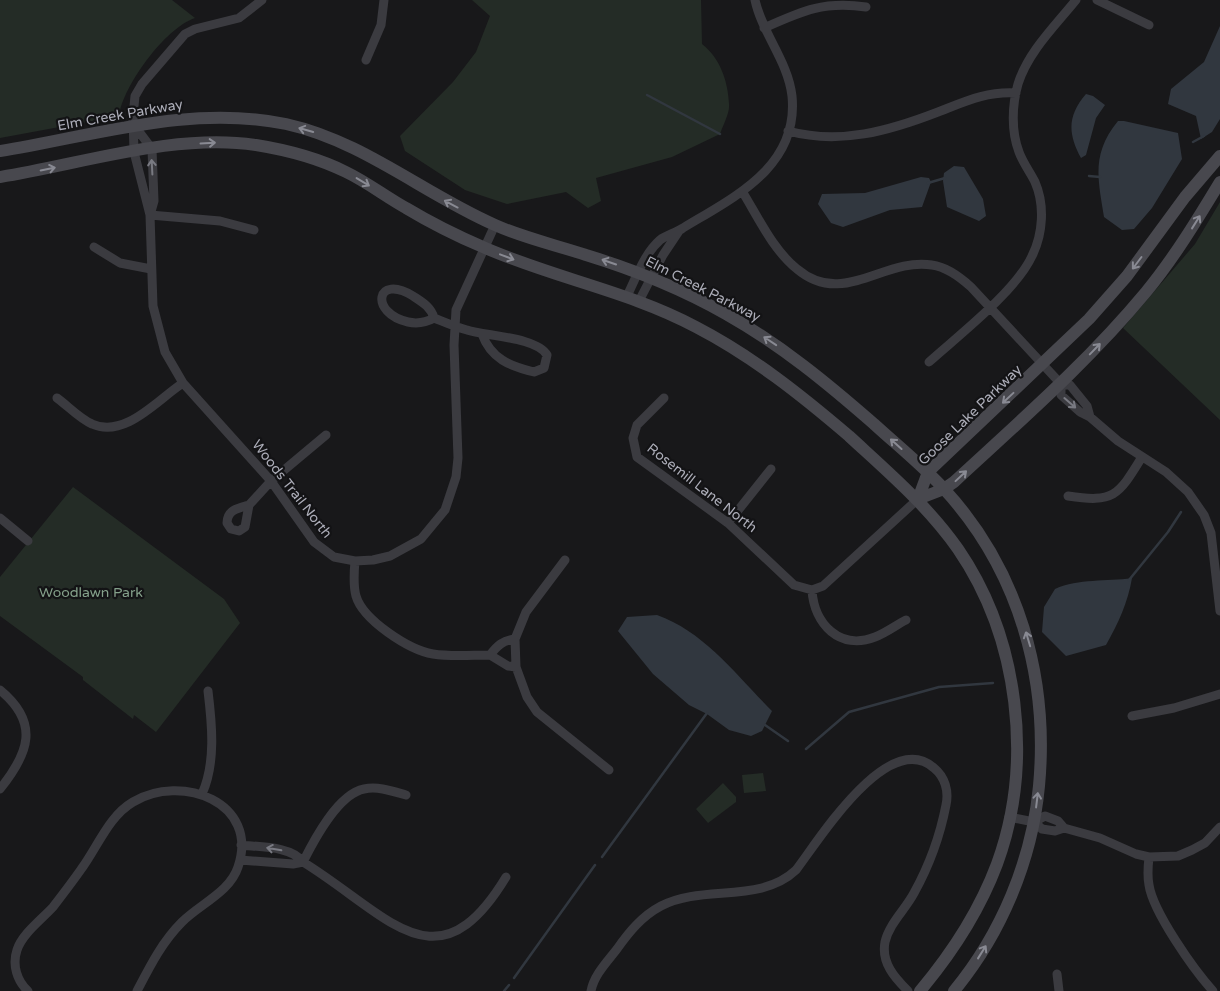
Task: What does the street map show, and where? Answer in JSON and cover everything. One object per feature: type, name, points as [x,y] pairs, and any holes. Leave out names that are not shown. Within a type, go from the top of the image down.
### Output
[{"type":"street","name":"Woods Trail North","points":[[262,0],[239,18],[195,29],[176,43],[135,96],[134,152],[150,215],[153,306],[165,352],[184,383],[271,481],[314,542],[334,556],[355,561],[373,560],[390,556],[421,539],[445,510],[452,495],[458,458],[456,310],[483,247],[495,225]]},
{"type":"street","points":[[366,60],[381,25],[384,0]]},
{"type":"street","points":[[627,296],[679,231],[760,178],[782,149],[792,113],[792,95],[781,60],[764,28],[755,0]]},
{"type":"street","points":[[929,362],[1021,275],[1032,256],[1041,224],[1039,194],[1018,151],[1013,118],[1016,93],[1032,56],[1076,0]]},
{"type":"street","points":[[1097,0],[1150,25]]},
{"type":"street","points":[[764,28],[807,9],[839,5],[866,7]]},
{"type":"street","points":[[788,131],[828,138],[871,133],[899,127],[989,93],[1016,93]]},
{"type":"street","name":"Elm Creek Parkway","points":[[0,151],[134,125],[172,120],[230,118],[257,120],[309,131],[340,142],[378,161],[452,205],[495,225],[645,275],[722,312],[796,358],[828,383],[928,472],[974,526],[995,561],[1013,598],[1028,640],[1041,712],[1042,752],[1034,822],[1024,861],[1003,915],[974,964],[954,991]]},
{"type":"street","points":[[134,125],[152,149]]},
{"type":"street","points":[[0,177],[152,149],[216,142],[251,144],[313,158],[347,172],[445,230],[483,247],[529,265],[627,296],[693,325],[764,368],[829,419],[918,499],[959,551],[975,577],[989,606],[1002,642],[1014,706],[1017,744],[1009,817],[997,863],[968,925],[944,962],[920,991]]},
{"type":"street","name":"Woods Trail North","points":[[150,215],[154,201],[152,149]]},
{"type":"street","name":"Goose Lake Parkway","points":[[918,499],[928,472],[1089,319],[1127,276],[1185,198],[1220,156]]},
{"type":"street","points":[[906,620],[875,637],[852,641],[847,640],[829,630],[820,621],[815,610],[812,590],[823,586],[832,579],[918,499],[944,489],[1061,384],[1110,334],[1147,291],[1197,222],[1220,182]]},
{"type":"street","points":[[742,191],[788,262],[810,277],[836,284],[850,283],[864,280],[904,265],[932,265],[959,276],[990,306],[1061,384],[1070,385],[1087,406],[1090,416],[1118,441],[1181,484],[1193,499],[1204,515],[1211,533],[1218,566],[1220,611]]},
{"type":"street","points":[[150,215],[220,221],[254,230]]},
{"type":"street","points":[[94,248],[120,262],[152,269]]},
{"type":"street","points":[[639,301],[645,275]]},
{"type":"street","points":[[434,318],[432,312],[409,294],[397,288],[390,288],[383,292],[382,305],[388,314],[398,320],[415,323],[434,318],[482,334],[492,334],[540,348],[547,355],[544,368],[534,372],[514,367],[496,357],[486,345],[482,334]]},
{"type":"street","points":[[58,398],[92,424],[110,429],[125,424],[184,383]]},
{"type":"street","name":"Rosemill Lane North","points":[[664,398],[637,425],[633,438],[638,457],[728,523],[788,581],[801,589],[812,590]]},
{"type":"street","points":[[249,505],[271,481],[326,435]]},
{"type":"street","points":[[1068,496],[1093,500],[1110,496],[1124,484],[1142,457]]},
{"type":"street","points":[[728,523],[771,469]]},
{"type":"street","points":[[0,518],[28,541]]},
{"type":"street","points":[[565,560],[526,612],[515,639],[516,667],[527,697],[536,712],[609,770]]},
{"type":"street","points":[[355,561],[354,585],[360,605],[368,616],[404,643],[434,654],[490,655],[508,666],[516,667]]},
{"type":"street","points":[[490,655],[507,640],[515,639]]},
{"type":"street","points":[[0,690],[21,712],[26,723],[28,736],[20,758],[0,789]]},
{"type":"street","points":[[202,794],[209,776],[211,762],[208,691]]},
{"type":"street","points":[[1132,716],[1174,708],[1220,694]]},
{"type":"street","points":[[591,991],[597,975],[626,936],[648,914],[677,900],[763,888],[786,880],[866,783],[889,765],[902,760],[912,759],[932,766],[940,774],[948,793],[939,835],[928,866],[913,895],[889,931],[885,944],[885,957],[889,969],[908,991]]},
{"type":"street","points":[[240,860],[293,864],[303,862],[332,814],[353,793],[371,788],[406,795]]},
{"type":"street","points":[[25,990],[16,969],[17,949],[76,876],[118,815],[132,802],[159,792],[174,791],[202,794],[222,806],[233,817],[241,835],[240,860],[233,878],[225,887],[199,906],[168,939],[154,958],[137,991]]},
{"type":"street","points":[[1009,817],[1034,822],[1042,829],[1054,831],[1064,828],[1100,838],[1136,854],[1149,857],[1178,856],[1205,843],[1220,827]]},
{"type":"street","points":[[241,845],[278,849],[298,856],[303,862],[326,878],[374,924]]},
{"type":"street","points":[[1149,857],[1149,886],[1159,910],[1196,971],[1213,991]]},
{"type":"street","points":[[485,920],[506,877]]},
{"type":"street","points":[[1057,974],[1059,991]]},
{"type":"green space","points":[[0,0],[172,0],[195,18],[171,33],[147,60],[128,89],[119,116],[0,138]]},
{"type":"green space","points":[[472,0],[701,0],[702,44],[714,56],[722,71],[727,87],[728,111],[720,134],[672,157],[596,178],[601,201],[588,208],[566,192],[507,204],[465,190],[405,151],[400,136],[453,82],[476,52],[490,16]]},
{"type":"green space","points":[[1220,202],[1220,420],[1123,328],[1195,244]]},
{"type":"green space","name":"Woodlawn Park","points":[[73,487],[224,599],[240,623],[156,732],[134,715],[133,719],[83,680],[83,677],[0,616],[0,577]]},
{"type":"green space","points":[[763,773],[766,791],[744,793],[742,775]]},
{"type":"green space","points":[[723,783],[736,797],[736,802],[708,823],[696,809]]},
{"type":"shaded area","points":[[1220,26],[1220,119],[1212,132],[1201,139],[1196,116],[1168,104],[1171,89],[1204,62]]},
{"type":"shaded area","points":[[1086,94],[1093,96],[1105,105],[1096,118],[1086,155],[1081,158],[1074,141],[1072,125],[1075,110]]},
{"type":"shaded area","points":[[1118,121],[1178,133],[1182,159],[1152,208],[1134,229],[1122,230],[1104,217],[1100,191],[1100,156],[1109,133]]},
{"type":"shaded area","points":[[954,166],[964,167],[983,199],[986,216],[979,221],[947,207],[943,181],[944,173]]},
{"type":"shaded area","points":[[921,177],[929,178],[931,182],[922,207],[890,210],[843,227],[831,223],[818,204],[822,194],[865,193]]},
{"type":"shaded area","points":[[1132,578],[1122,613],[1106,645],[1066,656],[1042,632],[1044,607],[1055,589],[1074,583]]},
{"type":"shaded area","points":[[657,615],[690,632],[705,644],[772,711],[762,731],[751,736],[729,730],[707,714],[689,705],[653,674],[618,631],[627,617]]},
{"type":"waterway","points":[[647,95],[720,134]]},
{"type":"waterway","points":[[1193,142],[1204,136]]},
{"type":"waterway","points":[[1089,176],[1100,177]]},
{"type":"waterway","points":[[928,183],[945,178]]},
{"type":"waterway","points":[[1129,580],[1168,532],[1181,512]]},
{"type":"waterway","points":[[806,749],[849,712],[939,687],[993,683]]},
{"type":"waterway","points":[[602,857],[707,713]]},
{"type":"waterway","points":[[765,725],[788,741]]},
{"type":"waterway","points":[[514,978],[595,865]]},
{"type":"waterway","points":[[504,991],[509,985]]}]
